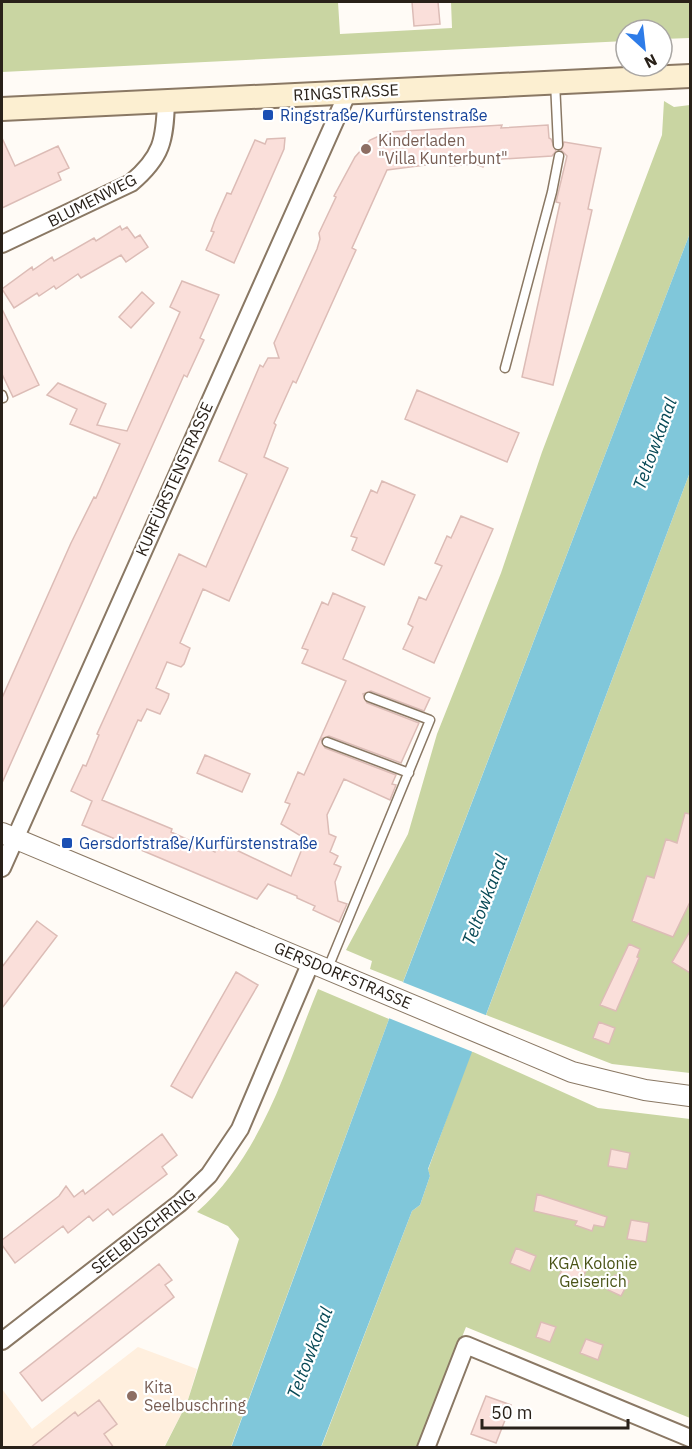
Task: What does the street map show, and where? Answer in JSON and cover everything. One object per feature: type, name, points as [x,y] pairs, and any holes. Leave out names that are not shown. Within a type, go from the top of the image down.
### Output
[{"type":"main road","name":"RINGSTRASSE","points":[[2,109],[690,76]]},
{"type":"street","name":"KURFÜRSTENSTRASSE","points":[[2,868],[8,836],[348,92]]},
{"type":"street","name":"BLUMENWEG","points":[[2,244],[131,183],[148,169],[159,153],[163,140],[165,101]]},
{"type":"street","name":"GERSDORFSTRASSE","points":[[8,836],[572,1072],[605,1081],[690,1096]]},
{"type":"street","name":"SEELBUSCHRING","points":[[2,1341],[180,1203],[208,1175],[240,1128],[319,965]]},
{"type":"street","points":[[426,1448],[466,1345],[690,1438]]},
{"type":"lane","points":[[555,82],[558,145]]},
{"type":"lane","points":[[505,368],[552,192],[559,156]]},
{"type":"lane","points":[[319,965],[409,773],[430,720],[369,697]]},
{"type":"lane","points":[[327,742],[409,773]]},
{"type":"shaded area","name":"Kita Seelbuschring","points":[[138,1347],[197,1369],[187,1403],[164,1447],[2,1447],[2,1389],[32,1429]]},
{"type":"green space","points":[[2,2],[338,2],[340,34],[452,28],[451,2],[690,2],[690,38],[674,39],[674,18],[614,18],[614,42],[2,72]]},
{"type":"green space","points":[[664,101],[674,107],[690,105],[690,233],[403,982],[370,969],[372,961],[346,950],[408,834],[437,734],[501,573],[542,452],[662,135]]},
{"type":"green space","points":[[690,472],[690,1073],[612,1064],[486,1015]]},
{"type":"green space","points":[[318,989],[389,1019],[231,1447],[164,1448],[187,1403],[239,1239],[228,1226],[197,1212],[220,1189],[239,1164],[255,1137],[283,1079]]},
{"type":"green space","name":"KGA Kolonie Geiserich","points":[[471,1051],[598,1108],[690,1119],[690,1418],[466,1327],[418,1447],[321,1448],[412,1211],[420,1205],[430,1176],[428,1170]]},
{"type":"water","name":"Teltowkanal","points":[[690,233],[690,472],[428,1169],[430,1176],[420,1205],[412,1211],[321,1447],[231,1448],[389,1019]]},
{"type":"pier","points":[[400,981],[488,1016],[473,1052],[386,1017]]},
{"type":"building","points":[[412,2],[438,2],[440,24],[414,26]]},
{"type":"building","points":[[502,125],[501,128],[548,125],[549,138],[556,151],[552,156],[487,160],[483,167],[476,164],[450,166],[449,162],[387,170],[352,248],[356,250],[296,383],[293,381],[274,423],[276,425],[264,457],[288,468],[229,601],[203,589],[180,643],[190,648],[184,664],[181,667],[167,662],[156,688],[169,694],[168,698],[160,714],[147,709],[141,721],[138,720],[102,800],[172,829],[171,832],[215,852],[219,844],[230,847],[291,876],[306,839],[281,824],[290,804],[285,802],[298,772],[304,775],[346,681],[302,663],[308,650],[302,648],[322,602],[328,605],[333,593],[365,607],[343,659],[430,698],[424,711],[371,691],[363,694],[367,703],[419,723],[401,763],[329,736],[321,739],[325,748],[396,775],[392,784],[396,785],[390,800],[344,779],[327,815],[329,834],[336,837],[330,852],[338,856],[334,864],[341,867],[335,882],[338,901],[347,904],[339,922],[313,910],[315,906],[297,896],[268,884],[257,899],[82,825],[92,801],[71,791],[83,765],[86,766],[99,735],[97,734],[179,554],[206,567],[247,474],[219,461],[260,365],[263,367],[268,358],[279,358],[274,343],[317,249],[319,233],[336,197],[334,196],[355,157],[370,140],[388,132]]},
{"type":"building","points":[[2,138],[15,166],[58,146],[69,168],[58,173],[61,180],[2,208]]},
{"type":"building","points":[[285,138],[284,149],[234,263],[206,250],[214,232],[211,231],[215,220],[227,193],[231,194],[255,140],[265,144],[267,139]]},
{"type":"building","points":[[564,142],[601,148],[588,209],[592,210],[553,385],[522,377],[560,203],[556,202],[567,156],[561,150]]},
{"type":"building","points":[[120,226],[122,230],[127,227],[135,238],[140,235],[148,247],[126,262],[121,255],[81,278],[78,274],[56,289],[54,286],[39,296],[37,293],[14,308],[2,289],[32,267],[33,270],[52,257],[54,261],[94,238],[96,241]]},
{"type":"building","points":[[182,281],[219,295],[200,338],[204,340],[187,377],[184,375],[2,783],[2,698],[71,543],[94,497],[96,498],[120,444],[70,424],[77,409],[47,395],[58,383],[106,404],[97,425],[127,431],[180,312],[170,307]]},
{"type":"building","points":[[142,292],[154,303],[131,328],[119,317]]},
{"type":"building","points":[[2,309],[39,385],[13,397],[2,374]]},
{"type":"building","points":[[417,390],[519,433],[507,462],[405,419]]},
{"type":"building","points":[[382,481],[415,495],[384,565],[352,550],[357,538],[351,536],[371,490],[377,493]]},
{"type":"building","points":[[461,516],[493,529],[434,663],[403,649],[413,627],[408,624],[419,597],[426,600],[442,566],[435,563],[447,536],[451,538]]},
{"type":"building","points":[[205,755],[250,774],[242,792],[197,773]]},
{"type":"building","points":[[685,813],[690,814],[690,902],[673,937],[632,921],[647,876],[654,878],[666,839],[677,843]]},
{"type":"building","points":[[37,921],[57,936],[2,1008],[2,967]]},
{"type":"building","points":[[690,931],[690,973],[672,962]]},
{"type":"building","points":[[629,944],[640,949],[637,957],[639,958],[616,1011],[600,1005]]},
{"type":"building","points":[[236,972],[258,985],[192,1098],[171,1086]]},
{"type":"building","points":[[599,1022],[615,1028],[609,1044],[593,1038]]},
{"type":"building","points":[[162,1134],[177,1155],[162,1167],[167,1174],[113,1215],[108,1209],[93,1221],[89,1216],[68,1233],[63,1226],[15,1263],[2,1245],[2,1240],[59,1196],[66,1186],[74,1197],[83,1190],[85,1194]]},
{"type":"building","points":[[611,1149],[630,1153],[627,1169],[608,1166]]},
{"type":"building","points":[[537,1194],[607,1217],[604,1227],[594,1225],[592,1231],[575,1225],[577,1221],[534,1211]]},
{"type":"building","points":[[631,1220],[649,1223],[646,1242],[627,1239]]},
{"type":"building","points":[[516,1248],[536,1256],[530,1271],[510,1263]]},
{"type":"building","points":[[565,1262],[586,1270],[580,1285],[559,1277]]},
{"type":"building","points":[[159,1264],[172,1280],[165,1285],[174,1297],[42,1401],[20,1373]]},
{"type":"building","points":[[615,1275],[629,1281],[621,1296],[608,1290]]},
{"type":"building","points":[[541,1322],[556,1327],[550,1342],[536,1337]]},
{"type":"building","points":[[586,1339],[603,1345],[598,1360],[580,1353]]},
{"type":"building","points":[[486,1396],[511,1405],[496,1443],[471,1434]]},
{"type":"building","points":[[99,1400],[117,1424],[104,1434],[114,1448],[30,1448],[75,1412],[78,1416]]},
{"type":"place","name":"Ringstraße/Kurfürstenstraße","points":[[268,115]]},
{"type":"place","name":"Kinderladen \"Villa Kunterbunt\"","points":[[366,149]]},
{"type":"place","name":"Gersdorfstraße/Kurfürstenstraße","points":[[67,843]]},
{"type":"place","name":"Kita Seelbuschring","points":[[132,1396]]}]
